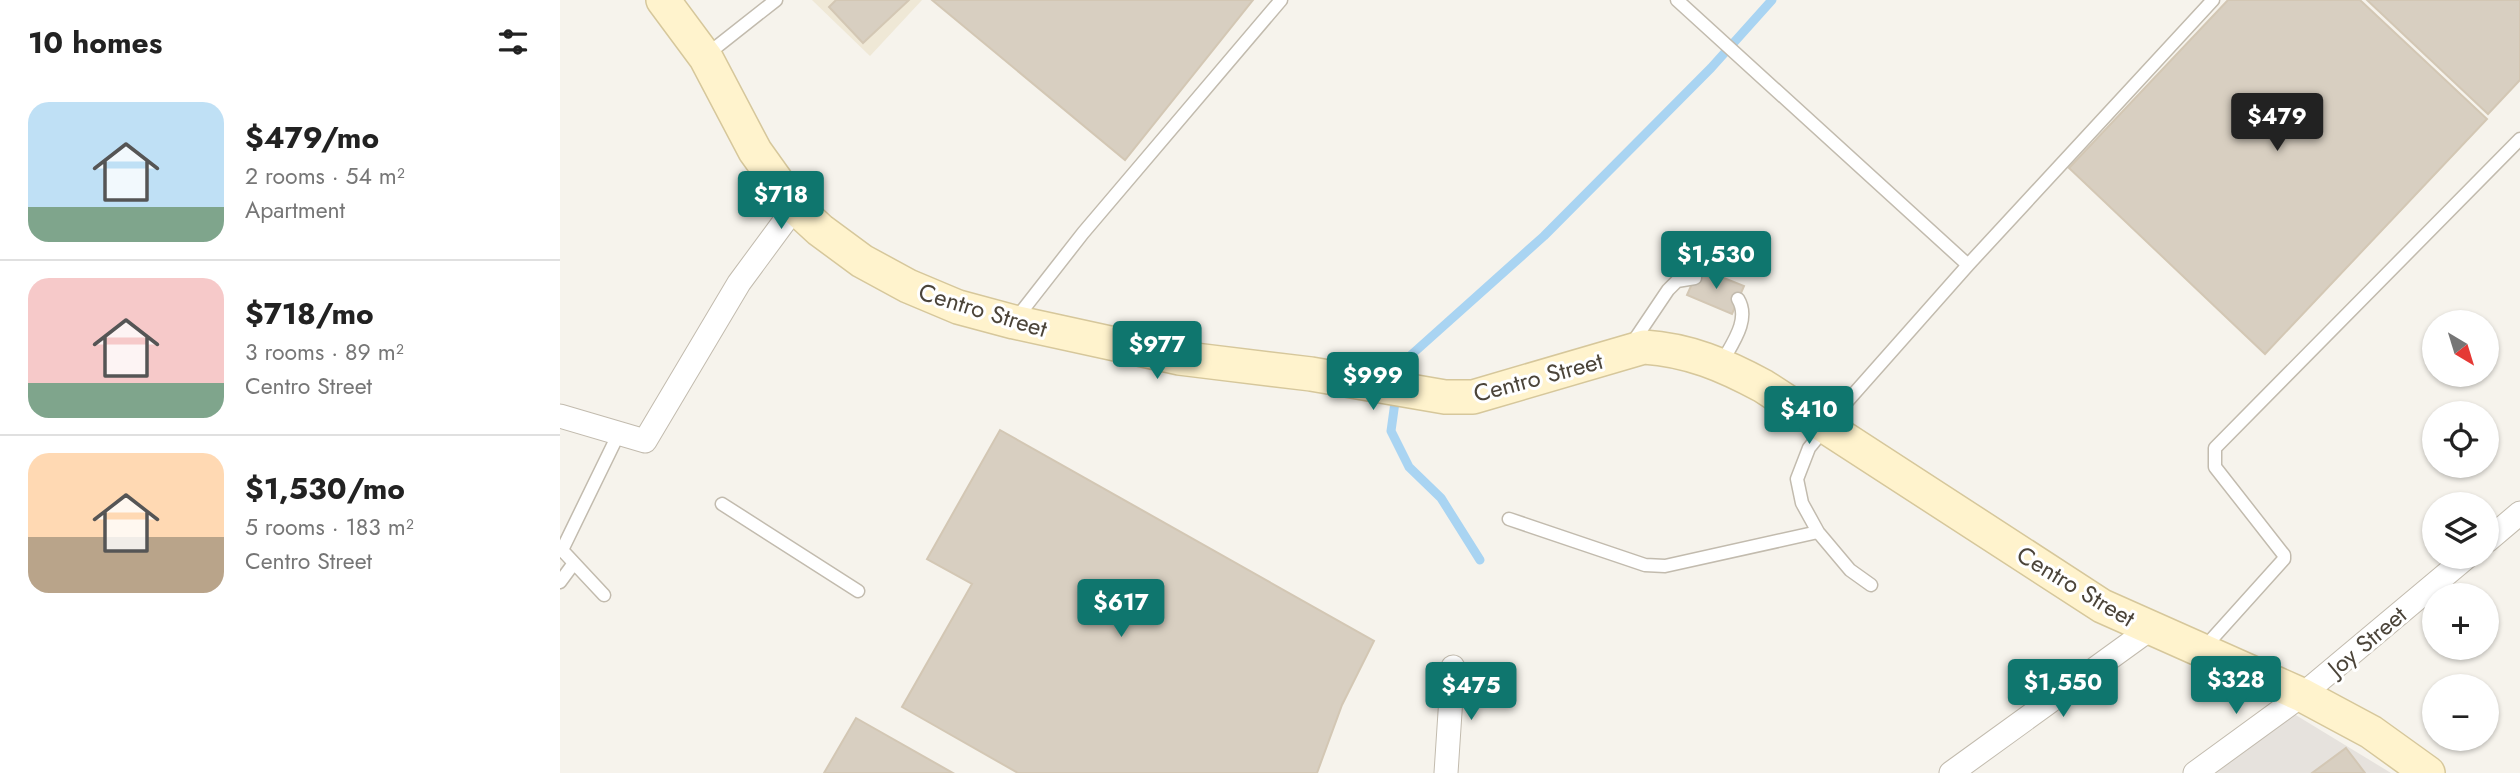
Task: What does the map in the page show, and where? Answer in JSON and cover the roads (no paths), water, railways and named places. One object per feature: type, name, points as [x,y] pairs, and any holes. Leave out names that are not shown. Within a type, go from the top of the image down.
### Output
[{"type":"main road","name":"Centro Street","points":[[663,0],[704,56],[755,151],[794,206],[820,230],[862,261],[908,286],[958,307],[1014,322],[1180,358],[1311,374],[1445,397],[1474,397],[1644,347],[1696,355],[1721,364],[1763,386],[2102,606],[2302,695],[2371,732],[2428,773]]},
{"type":"street","points":[[560,416],[645,441],[739,283],[794,206]]},
{"type":"street","points":[[2499,531],[2520,513]]},
{"type":"street","name":"Joy Street","points":[[2195,773],[2302,695],[2452,569]]},
{"type":"street","points":[[1951,773],[2150,629]]},
{"type":"street","points":[[1446,773],[1453,667]]},
{"type":"lane","points":[[704,56],[776,0]]},
{"type":"lane","points":[[1014,322],[1083,233],[1281,0]]},
{"type":"lane","points":[[1677,0],[1968,265]]},
{"type":"lane","points":[[1871,585],[1850,570],[1818,532],[1802,503],[1797,478],[1809,448],[1826,425],[1968,265],[2213,0]]},
{"type":"lane","points":[[2201,652],[2284,559],[2284,555],[2215,467],[2215,448],[2520,139]]},
{"type":"lane","points":[[1626,353],[1668,290],[1677,281],[1695,278]]},
{"type":"lane","points":[[1721,364],[1743,320],[1742,306],[1738,299]]},
{"type":"lane","points":[[604,595],[562,550],[619,433]]},
{"type":"lane","points":[[722,504],[858,591]]},
{"type":"lane","points":[[1509,519],[1610,555],[1655,566],[1818,532]]},
{"type":"lane","points":[[560,582],[574,563]]},
{"type":"waterway","points":[[1399,381],[1401,364],[1544,236],[1711,68],[1772,0]]},
{"type":"waterway","points":[[1396,395],[1391,431],[1409,467],[1441,498],[1480,560]]}]
